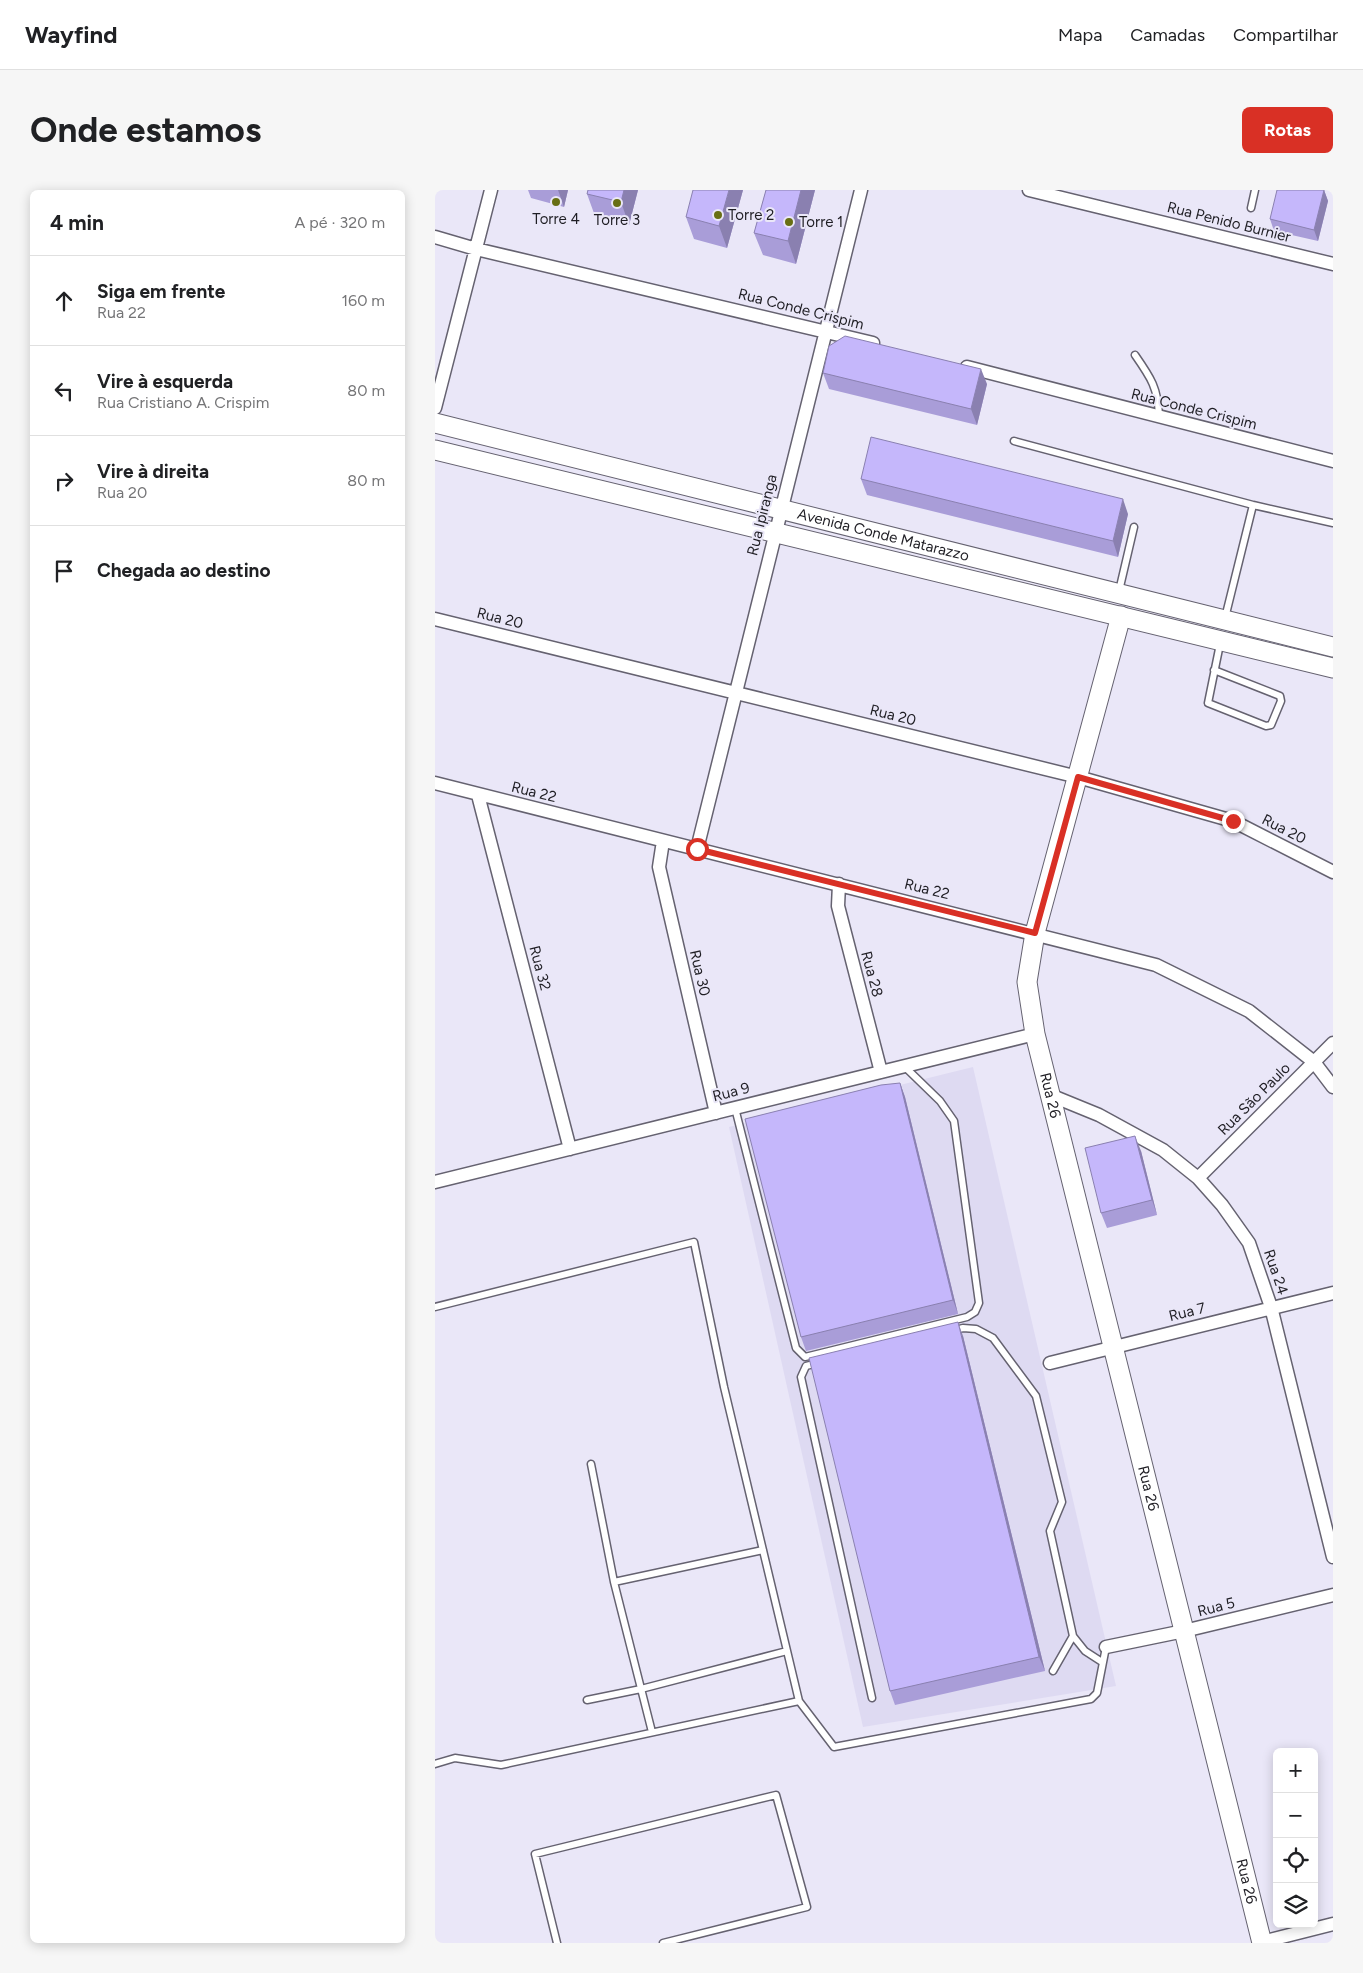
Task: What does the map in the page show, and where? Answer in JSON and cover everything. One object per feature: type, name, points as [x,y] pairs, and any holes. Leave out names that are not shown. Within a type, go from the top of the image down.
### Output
[{"type":"street","points":[[435,408],[491,190]]},
{"type":"street","name":"Rua Ipiranga","points":[[697,849],[861,190]]},
{"type":"street","name":"Rua Penido Burnier","points":[[1038,191],[1333,264]]},
{"type":"street","name":"Rua Conde Crispim","points":[[435,237],[476,249],[883,346]]},
{"type":"street","name":"Rua Conde Crispim","points":[[959,365],[1333,461]]},
{"type":"street","name":"Avenida Conde Matarazzo","points":[[435,423],[1333,647]]},
{"type":"street","name":"Avenida Conde Matarazzo","points":[[435,450],[1333,668]]},
{"type":"street","name":"Rua 26","points":[[1121,616],[1035,933],[1027,982],[1035,1034],[1115,1347],[1262,1942]]},
{"type":"street","name":"Rua 20","points":[[435,619],[1078,777],[1233,821],[1333,872]]},
{"type":"street","points":[[1221,640],[1225,620]]},
{"type":"street","name":"Rua 22","points":[[435,783],[1156,965],[1249,1011],[1314,1062],[1333,1087]]},
{"type":"street","name":"Rua 32","points":[[478,795],[570,1149]]},
{"type":"street","name":"Rua 30","points":[[663,841],[659,867],[716,1113]]},
{"type":"street","name":"Rua 28","points":[[839,884],[837,906],[881,1072]]},
{"type":"street","name":"Rua 9","points":[[435,1182],[1035,1034]]},
{"type":"street","name":"Rua São Paulo","points":[[1198,1178],[1333,1043]]},
{"type":"street","name":"Rua 24","points":[[1050,1095],[1099,1115],[1163,1150],[1198,1178],[1222,1205],[1249,1243],[1271,1307],[1333,1557]]},
{"type":"street","name":"Rua 7","points":[[1050,1362],[1333,1293]]},
{"type":"street","name":"Rua 5","points":[[1106,1647],[1184,1632],[1333,1595]]},
{"type":"street","points":[[1262,1942],[1333,1924]]},
{"type":"lane","points":[[1251,208],[1255,190]]},
{"type":"lane","points":[[1135,355],[1159,395],[1159,416]]},
{"type":"lane","points":[[1014,441],[1253,505],[1333,523]]},
{"type":"lane","points":[[1225,620],[1253,505]]},
{"type":"lane","points":[[1118,593],[1134,527]]},
{"type":"lane","points":[[1214,670],[1280,696],[1281,701],[1271,725],[1266,726],[1209,704],[1214,670],[1221,640]]},
{"type":"lane","points":[[735,1108],[798,1352],[805,1357],[938,1324],[971,1315],[979,1303],[954,1121],[940,1101],[904,1066]]},
{"type":"lane","points":[[435,1307],[694,1242],[724,1387],[799,1701],[834,1747],[1091,1699],[1097,1693],[1106,1647]]},
{"type":"lane","points":[[945,1332],[963,1328],[986,1332],[993,1338],[1036,1396],[1062,1502],[1050,1531],[1073,1636],[1085,1651],[1102,1662]]},
{"type":"lane","points":[[824,1362],[806,1366],[801,1377],[872,1698]]},
{"type":"lane","points":[[591,1464],[614,1582],[652,1732]]},
{"type":"lane","points":[[614,1582],[763,1550]]},
{"type":"lane","points":[[1053,1671],[1073,1636]]},
{"type":"lane","points":[[587,1700],[641,1689],[787,1651]]},
{"type":"lane","points":[[435,1764],[455,1758],[501,1765],[799,1701]]},
{"type":"lane","points":[[557,1943],[535,1854],[776,1794],[807,1907],[663,1943]]},
{"type":"shaded area","points":[[973,1067],[1116,1686],[863,1727],[729,1127]]},
{"type":"building","points":[[588,190],[624,190],[621,202],[587,194]]},
{"type":"building","points":[[693,190],[729,190],[719,226],[686,217]]},
{"type":"building","points":[[766,190],[801,190],[788,241],[754,233]]},
{"type":"building","points":[[1277,190],[1324,190],[1314,230],[1270,219]]},
{"type":"building","points":[[845,336],[981,369],[971,409],[823,373],[829,346]]},
{"type":"building","points":[[871,437],[1123,499],[1113,541],[861,479]]},
{"type":"building","points":[[900,1083],[953,1300],[801,1337],[745,1119],[881,1085]]},
{"type":"building","points":[[1135,1136],[1152,1200],[1101,1213],[1085,1148]]},
{"type":"building","points":[[958,1322],[1039,1657],[890,1691],[809,1358]]},
{"type":"place","name":"Torre 4","points":[[556,202]]},
{"type":"place","name":"Torre 3","points":[[617,203]]},
{"type":"place","name":"Torre 2","points":[[718,215]]},
{"type":"place","name":"Torre 1","points":[[789,222]]},
{"type":"route","points":[[697,849],[1035,933],[1078,777],[1233,821]]}]
